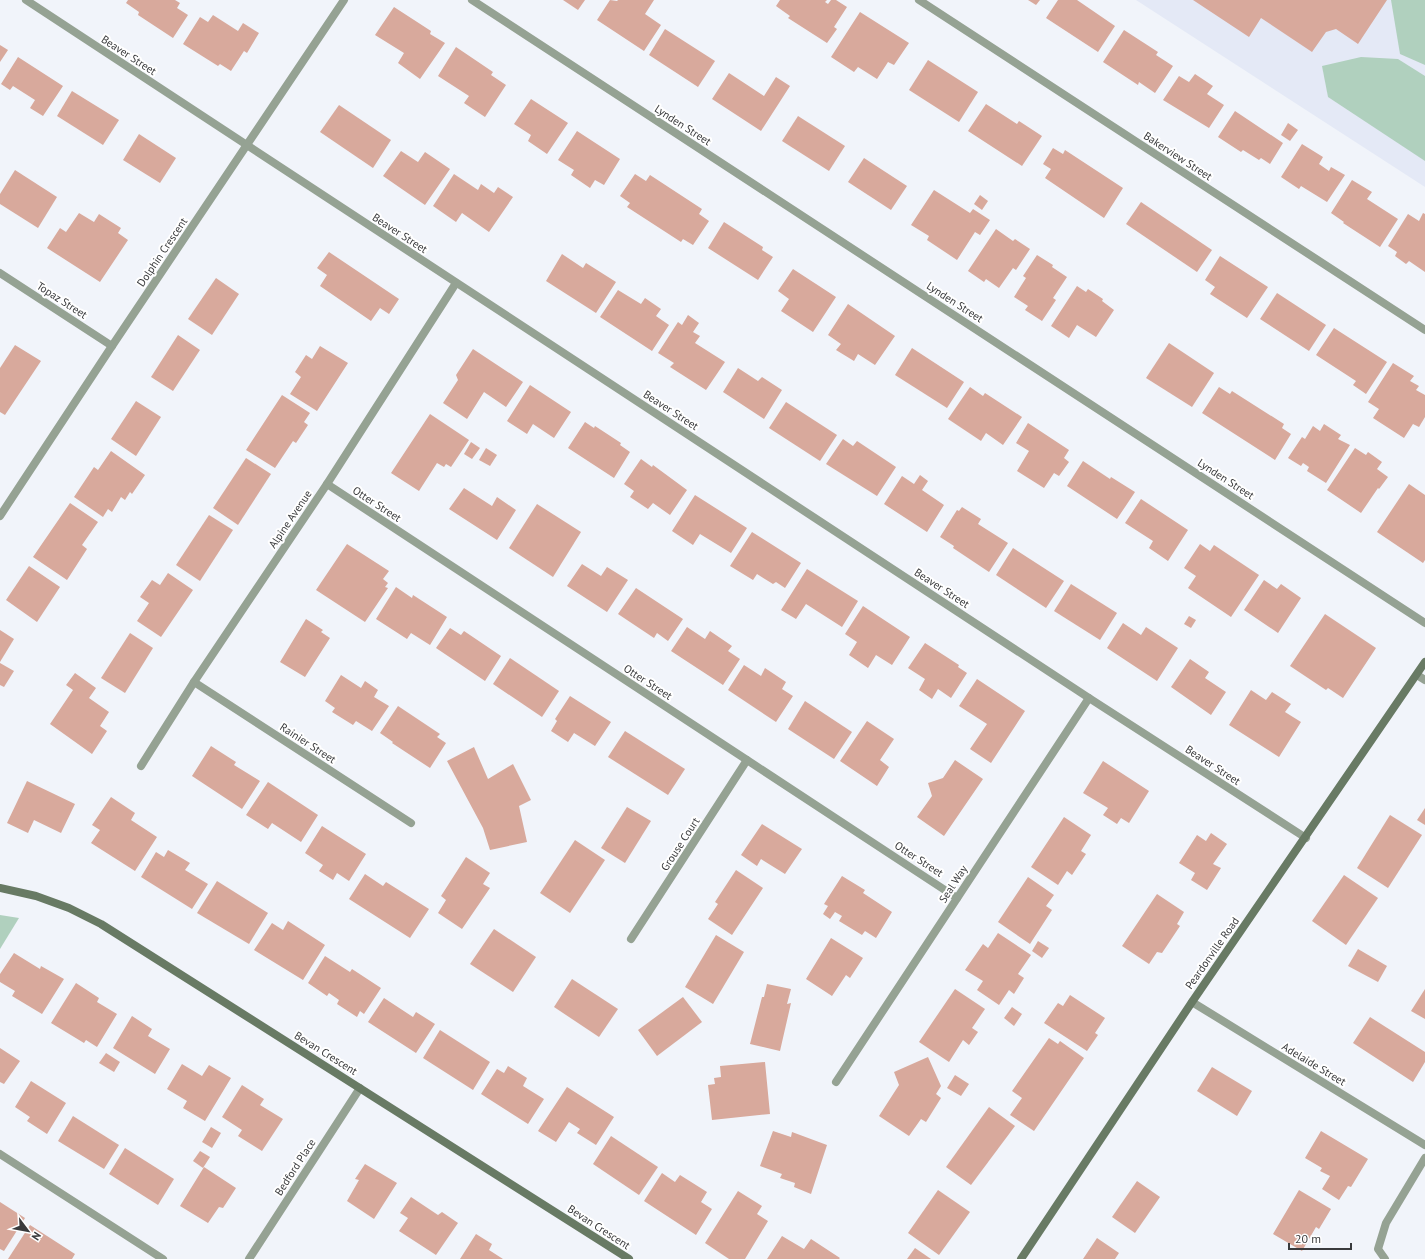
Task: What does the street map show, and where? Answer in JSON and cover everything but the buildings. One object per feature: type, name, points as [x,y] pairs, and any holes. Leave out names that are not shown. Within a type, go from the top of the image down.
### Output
[{"type":"street","name":"Beaver Street","points":[[26,0],[1089,698],[1306,838]]},
{"type":"street","name":"Dolphin Crescent","points":[[0,516],[344,0]]},
{"type":"street","name":"Lynden Street","points":[[472,0],[1425,623]]},
{"type":"street","name":"Bakerview Street","points":[[920,0],[1425,330]]},
{"type":"street","name":"Topaz Street","points":[[0,273],[112,346]]},
{"type":"street","name":"Alpine Avenue","points":[[141,766],[194,682],[327,484],[456,283]]},
{"type":"street","name":"Otter Street","points":[[327,484],[957,898]]},
{"type":"street","name":"Peardonville Road","points":[[1021,1259],[1192,1002],[1306,838],[1425,662]]},
{"type":"street","points":[[1416,675],[1425,680]]},
{"type":"street","name":"Rainier Street","points":[[194,682],[410,823]]},
{"type":"street","name":"Seal Way","points":[[836,1082],[1089,698]]},
{"type":"street","name":"Grouse Court","points":[[631,939],[747,760]]},
{"type":"street","name":"Bevan Crescent","points":[[0,888],[36,896],[69,908],[101,924],[629,1259]]},
{"type":"street","name":"Adelaide Street","points":[[1192,1002],[1425,1145]]},
{"type":"street","name":"Bedford Place","points":[[249,1259],[360,1088]]},
{"type":"street","points":[[0,1154],[163,1259]]},
{"type":"street","points":[[1385,1259],[1378,1249],[1386,1223],[1425,1158]]},
{"type":"shaded area","points":[[1136,0],[1425,0],[1425,187]]},
{"type":"green space","points":[[1391,0],[1425,0],[1425,65],[1400,54]]},
{"type":"green space","points":[[1361,57],[1398,59],[1425,76],[1425,161],[1328,97],[1322,66]]},
{"type":"green space","points":[[0,915],[19,918],[0,949]]}]
